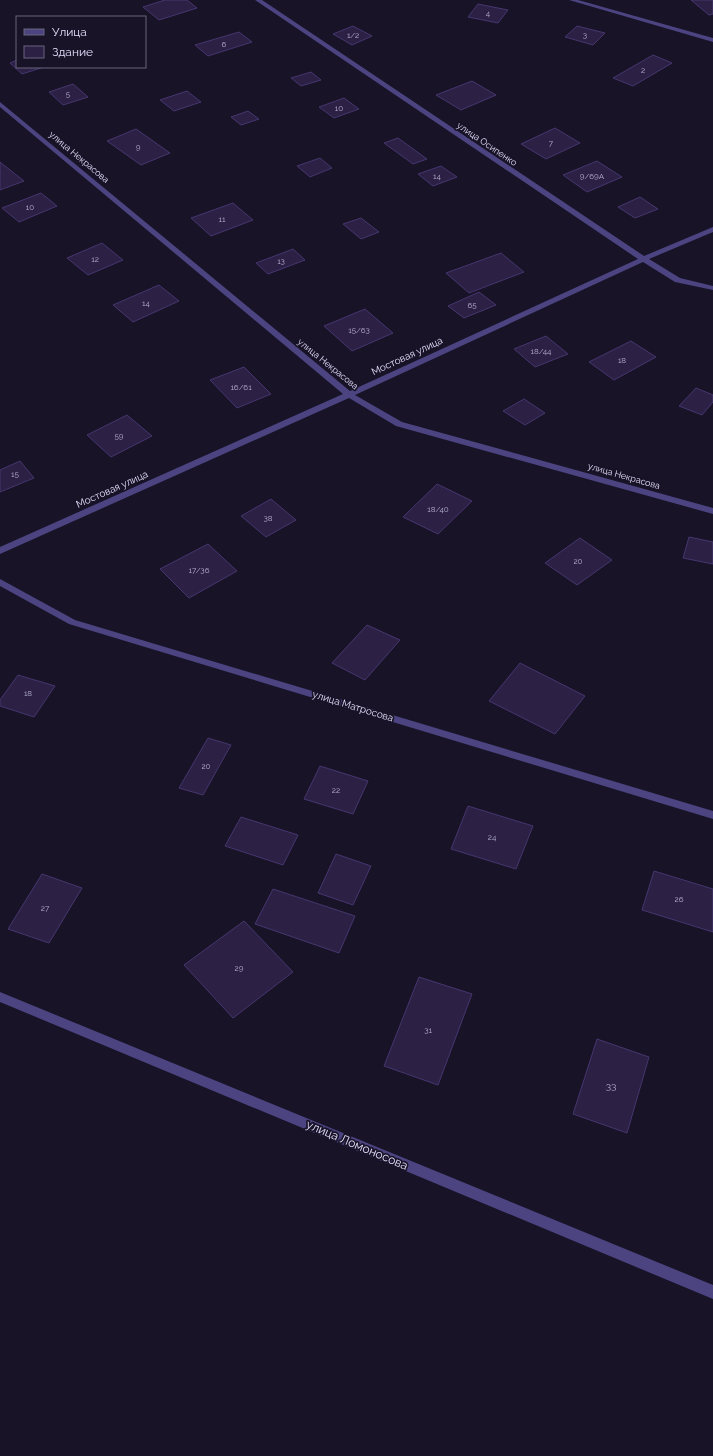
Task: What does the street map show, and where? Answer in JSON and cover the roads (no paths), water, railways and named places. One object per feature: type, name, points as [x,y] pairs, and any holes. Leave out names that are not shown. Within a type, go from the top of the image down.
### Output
[{"type":"street","name":"улица Осипенко","points":[[258,0],[643,259],[678,280],[713,288]]},
{"type":"street","points":[[572,0],[713,40]]},
{"type":"street","name":"улица Некрасова","points":[[0,104],[349,395],[399,424],[713,511]]},
{"type":"street","name":"Мостовая улица","points":[[0,551],[349,395],[643,259],[713,229]]},
{"type":"street","name":"улица Матросова","points":[[0,582],[72,622],[713,815]]},
{"type":"street","name":"улица Ломоносова","points":[[0,997],[713,1292]]}]
